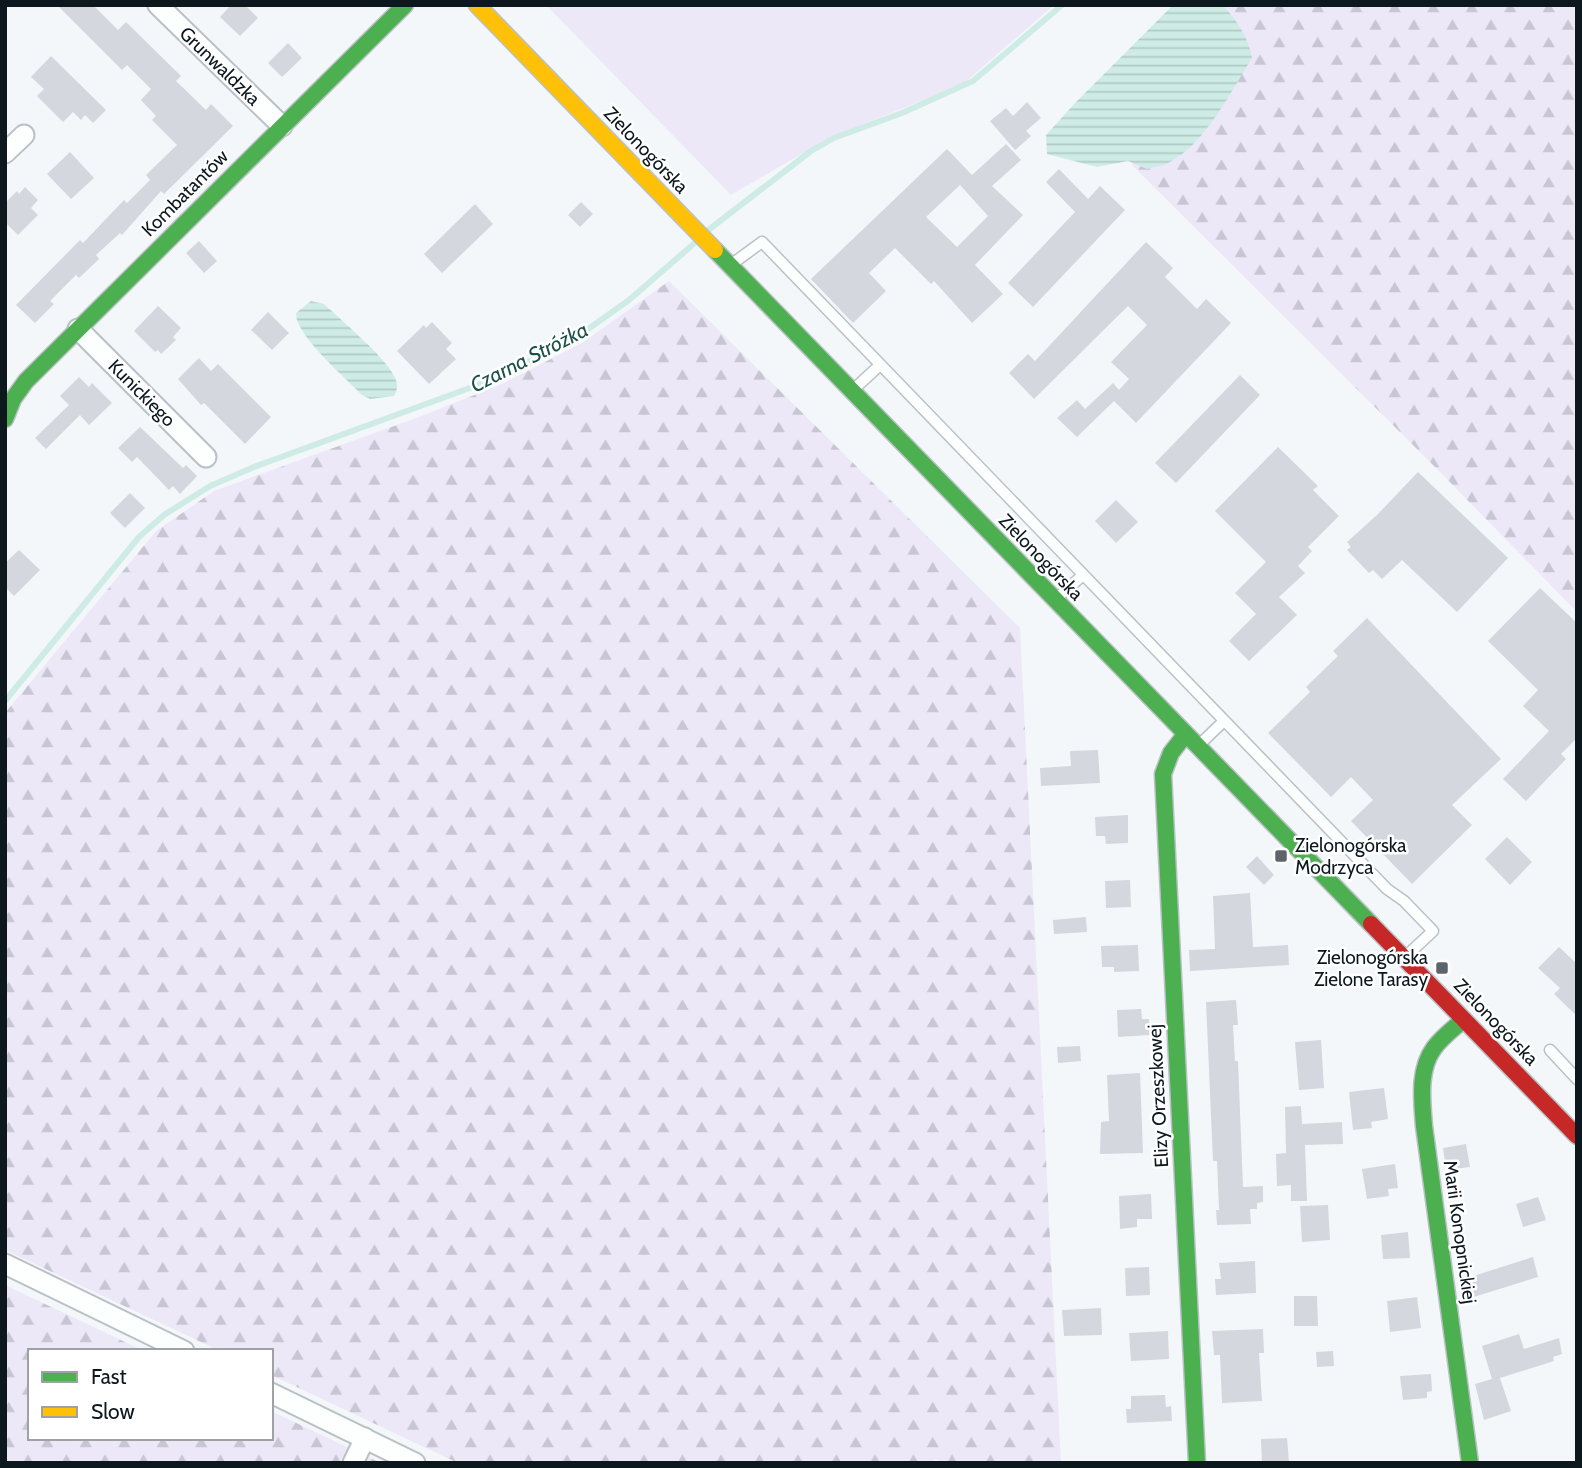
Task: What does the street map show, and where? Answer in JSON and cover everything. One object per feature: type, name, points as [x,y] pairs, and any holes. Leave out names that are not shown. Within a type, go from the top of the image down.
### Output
[{"type":"street","name":"Grunwaldzka","points":[[158,5],[282,126]]},
{"type":"street","name":"Kombatantów","points":[[5,419],[13,399],[26,381],[405,5]]},
{"type":"street","name":"Zielonogórska","points":[[477,5],[1577,1136]]},
{"type":"street","points":[[5,153],[24,135]]},
{"type":"street","name":"Kunickiego","points":[[78,329],[206,457]]},
{"type":"street","name":"Elizy Orzeszkowej","points":[[1191,741],[1172,748],[1165,761],[1163,774],[1198,1463]]},
{"type":"street","name":"Marii Konopnickiej","points":[[1463,1020],[1433,1048],[1427,1062],[1422,1090],[1424,1126],[1470,1463]]},
{"type":"street","points":[[5,1264],[180,1349]]},
{"type":"street","points":[[273,1394],[415,1463]]},
{"type":"street","points":[[353,1463],[365,1438]]},
{"type":"lane","points":[[729,267],[762,242],[1387,890],[1404,901],[1433,932],[1404,958]]},
{"type":"lane","points":[[851,392],[880,365]]},
{"type":"lane","points":[[1054,601],[1083,575]]},
{"type":"lane","points":[[1191,741],[1224,721]]},
{"type":"lane","points":[[1550,1050],[1577,1079]]},
{"type":"green space","points":[[546,5],[1054,5],[963,84],[829,138],[731,195]]},
{"type":"green space","points":[[1182,5],[1577,5],[1577,612],[1132,165],[1195,21]]},
{"type":"green space","points":[[669,281],[1020,628],[1061,1463],[946,1463],[934,1459],[934,1463],[458,1463],[273,1376],[273,1349],[216,1349],[5,1250],[5,713],[156,531],[214,491],[502,384],[582,343]]},
{"type":"green space","points":[[5,1285],[140,1349],[28,1349],[28,1440],[273,1440],[273,1412],[381,1463],[5,1463]]},
{"type":"shaded area","points":[[1173,5],[1223,5],[1241,30],[1252,58],[1205,131],[1181,155],[1166,164],[1147,169],[1128,161],[1097,167],[1047,154],[1046,135]]},
{"type":"shaded area","points":[[311,301],[324,304],[385,362],[396,380],[394,396],[370,399],[362,395],[312,344],[298,322],[296,313]]},
{"type":"building","points":[[57,5],[93,5],[118,30],[126,22],[181,76],[176,81],[206,110],[211,104],[233,126],[164,194],[161,191],[122,235],[120,233],[96,255],[99,259],[79,278],[76,275],[50,301],[54,304],[35,323],[16,305],[80,240],[83,243],[124,200],[127,203],[150,180],[146,175],[177,145],[152,120],[156,116],[141,100],[151,89],[127,65],[122,70]]},
{"type":"building","points":[[231,5],[245,5],[258,18],[240,36],[220,17]]},
{"type":"building","points":[[288,43],[302,58],[282,77],[268,63]]},
{"type":"building","points":[[51,56],[106,110],[93,123],[85,115],[81,120],[73,112],[63,122],[37,96],[44,89],[31,77]]},
{"type":"building","points":[[1027,102],[1041,118],[1026,131],[1031,136],[1015,150],[990,121],[1006,108],[1013,116]]},
{"type":"building","points":[[1006,144],[1021,160],[992,186],[1023,215],[975,265],[1003,294],[972,323],[934,281],[931,284],[895,248],[869,273],[886,291],[853,323],[811,279],[947,149],[972,175]],"holes":[[[960,185],[988,216],[957,247],[926,217]]]},
{"type":"building","points":[[70,152],[94,178],[71,199],[47,174]]},
{"type":"building","points":[[1059,169],[1088,199],[1100,186],[1125,210],[1033,307],[1008,283],[1075,212],[1046,182]]},
{"type":"building","points":[[25,187],[38,200],[31,208],[38,215],[18,235],[5,222],[5,203]]},
{"type":"building","points":[[581,202],[593,214],[580,227],[568,215]]},
{"type":"building","points":[[475,204],[493,224],[442,273],[424,254]]},
{"type":"building","points":[[199,241],[217,261],[204,273],[186,253]]},
{"type":"building","points":[[1146,242],[1173,268],[1165,277],[1197,309],[1206,299],[1231,323],[1136,423],[1114,401],[1077,437],[1057,418],[1077,400],[1085,409],[1113,383],[1119,390],[1129,379],[1111,362],[1147,325],[1128,306],[1034,399],[1009,373],[1028,354],[1035,361]]},
{"type":"building","points":[[158,306],[181,328],[173,337],[176,340],[161,354],[158,350],[155,352],[134,331]]},
{"type":"building","points":[[268,312],[289,333],[272,350],[251,330]]},
{"type":"building","points":[[432,322],[452,343],[446,349],[456,359],[429,384],[397,351],[424,325],[426,328]]},
{"type":"building","points":[[199,358],[211,371],[218,364],[271,417],[245,444],[204,403],[201,405],[178,379]]},
{"type":"building","points":[[1240,375],[1260,395],[1176,483],[1155,463]]},
{"type":"building","points":[[79,377],[89,387],[92,383],[112,403],[89,425],[80,415],[46,449],[35,438],[69,405],[60,396]]},
{"type":"building","points":[[140,427],[183,468],[186,465],[197,476],[180,494],[173,486],[169,490],[137,457],[132,462],[118,448]]},
{"type":"building","points":[[1278,447],[1318,486],[1313,490],[1339,516],[1308,547],[1312,551],[1298,566],[1305,573],[1279,597],[1297,615],[1249,661],[1229,641],[1256,614],[1235,593],[1266,562],[1215,511]]},
{"type":"building","points":[[1418,472],[1508,558],[1457,612],[1402,560],[1382,579],[1373,570],[1369,573],[1347,550],[1351,547],[1347,542]]},
{"type":"building","points":[[130,493],[145,508],[125,528],[110,513]]},
{"type":"building","points":[[1116,500],[1138,522],[1116,543],[1095,521]]},
{"type":"building","points":[[19,550],[40,570],[14,596],[5,587],[5,563]]},
{"type":"building","points":[[1540,588],[1577,623],[1577,738],[1561,754],[1566,759],[1526,801],[1503,779],[1549,731],[1523,706],[1538,690],[1488,641]]},
{"type":"building","points":[[1367,618],[1501,759],[1452,805],[1472,825],[1412,884],[1351,821],[1373,800],[1351,777],[1331,797],[1268,733],[1310,692],[1306,687],[1338,656],[1333,651]]},
{"type":"building","points":[[1098,750],[1100,783],[1041,786],[1040,768],[1071,766],[1070,751]]},
{"type":"building","points":[[1128,815],[1128,843],[1106,844],[1105,836],[1096,836],[1095,817]]},
{"type":"building","points":[[1507,837],[1532,862],[1510,885],[1485,859]]},
{"type":"building","points":[[1257,856],[1274,875],[1264,885],[1246,867]]},
{"type":"building","points":[[1130,880],[1131,907],[1106,908],[1105,881]]},
{"type":"building","points":[[1250,893],[1253,947],[1288,945],[1289,965],[1190,971],[1189,950],[1215,949],[1213,896]]},
{"type":"building","points":[[1086,917],[1087,932],[1054,934],[1053,920]]},
{"type":"building","points":[[1138,945],[1139,971],[1114,972],[1114,967],[1102,967],[1101,946]]},
{"type":"building","points":[[1559,947],[1577,964],[1577,1016],[1554,994],[1560,988],[1538,968]]},
{"type":"building","points":[[1236,1000],[1238,1025],[1233,1025],[1235,1061],[1238,1061],[1243,1187],[1263,1186],[1263,1202],[1257,1203],[1257,1209],[1250,1209],[1251,1224],[1217,1225],[1217,1161],[1213,1161],[1206,1002]]},
{"type":"building","points":[[1141,1009],[1142,1019],[1149,1019],[1150,1035],[1118,1037],[1117,1010]]},
{"type":"building","points":[[1321,1040],[1324,1088],[1299,1090],[1295,1042]]},
{"type":"building","points":[[1080,1046],[1081,1061],[1058,1063],[1057,1047]]},
{"type":"building","points":[[1140,1073],[1143,1153],[1100,1154],[1101,1122],[1109,1121],[1107,1075]]},
{"type":"building","points":[[1384,1088],[1388,1119],[1371,1122],[1372,1128],[1353,1130],[1349,1092]]},
{"type":"building","points":[[1301,1106],[1302,1124],[1342,1122],[1343,1144],[1305,1145],[1307,1201],[1291,1201],[1291,1185],[1277,1186],[1276,1154],[1286,1153],[1285,1107]]},
{"type":"building","points":[[1466,1144],[1470,1167],[1446,1170],[1443,1148]]},
{"type":"building","points":[[1395,1164],[1398,1188],[1388,1189],[1389,1196],[1367,1199],[1362,1169]]},
{"type":"building","points":[[1151,1194],[1152,1219],[1137,1219],[1137,1227],[1120,1229],[1119,1196]]},
{"type":"building","points":[[1538,1197],[1546,1220],[1523,1227],[1516,1204]]},
{"type":"building","points":[[1328,1205],[1330,1240],[1302,1242],[1300,1206]]},
{"type":"building","points":[[1408,1232],[1410,1258],[1383,1259],[1381,1235]]},
{"type":"building","points":[[1533,1257],[1538,1277],[1464,1300],[1461,1280]]},
{"type":"building","points":[[1255,1261],[1256,1293],[1216,1295],[1215,1279],[1221,1279],[1219,1263]]},
{"type":"building","points":[[1149,1267],[1150,1295],[1126,1296],[1125,1268]]},
{"type":"building","points":[[1294,1296],[1317,1296],[1318,1326],[1294,1326]]},
{"type":"building","points":[[1417,1297],[1421,1328],[1390,1332],[1387,1301]]},
{"type":"building","points":[[1101,1308],[1102,1335],[1064,1336],[1062,1310]]},
{"type":"building","points":[[1263,1329],[1264,1353],[1259,1353],[1262,1401],[1222,1403],[1220,1355],[1214,1355],[1212,1331]]},
{"type":"building","points":[[1168,1331],[1169,1359],[1131,1361],[1129,1333]]},
{"type":"building","points":[[1519,1334],[1524,1349],[1559,1338],[1562,1354],[1553,1357],[1554,1361],[1500,1378],[1511,1411],[1484,1420],[1475,1384],[1492,1379],[1482,1346]]},
{"type":"building","points":[[1333,1351],[1334,1366],[1317,1367],[1316,1352]]},
{"type":"building","points":[[1431,1374],[1432,1391],[1427,1392],[1427,1398],[1403,1400],[1400,1376]]},
{"type":"building","points":[[1165,1395],[1166,1407],[1171,1406],[1172,1421],[1127,1423],[1126,1409],[1131,1409],[1131,1396]]},
{"type":"building","points":[[1287,1438],[1289,1462],[1262,1463],[1261,1439]]},
{"type":"waterway","name":"Czarna Stróżka","points":[[707,231],[811,151],[834,138],[902,113],[973,81],[1062,5]]},
{"type":"waterway","name":"Czarna Stróżka","points":[[5,701],[139,537],[164,515],[210,486],[254,467],[497,378],[577,337],[629,300],[697,241]]},
{"type":"traffic: fast","points":[[5,419],[13,399],[26,381],[405,5]]},
{"type":"traffic: fast","points":[[715,250],[1371,924]]},
{"type":"traffic: fast","points":[[1185,735],[1171,753],[1163,774],[1197,1463]]},
{"type":"traffic: fast","points":[[1463,1020],[1440,1040],[1429,1057],[1423,1075],[1422,1096],[1470,1463]]},
{"type":"traffic: slow","points":[[477,5],[715,250]]},
{"type":"traffic: jam","points":[[1371,924],[1577,1136]]},
{"type":"place","name":"Zielonogórska Modrzyca","points":[[1281,856]]},
{"type":"place","name":"Zielonogórska Zielone Tarasy","points":[[1442,968]]}]
